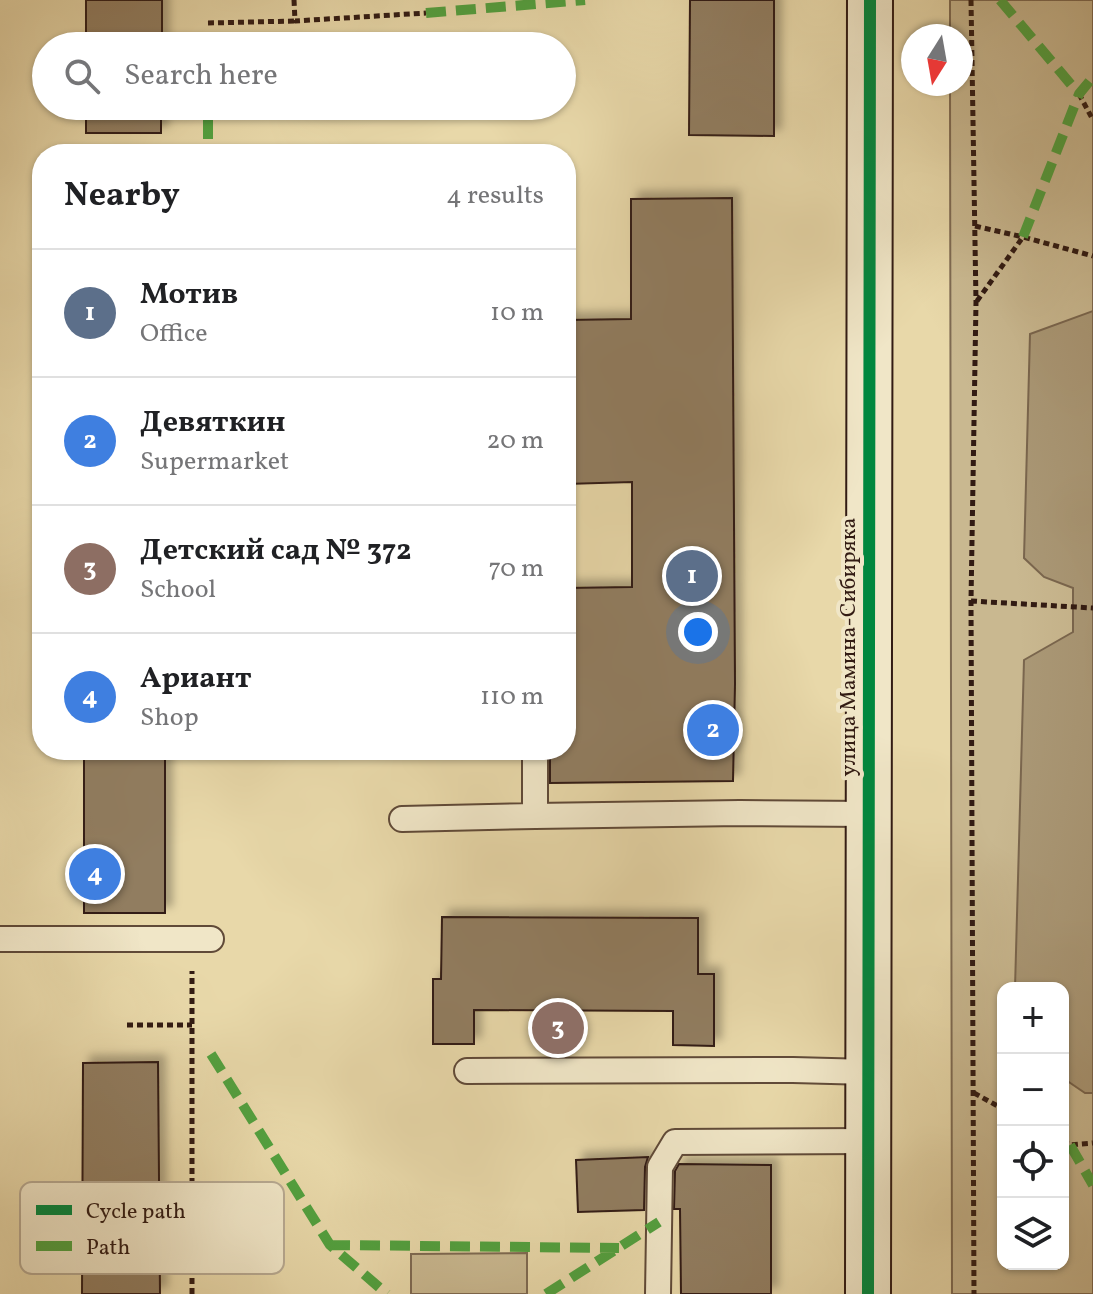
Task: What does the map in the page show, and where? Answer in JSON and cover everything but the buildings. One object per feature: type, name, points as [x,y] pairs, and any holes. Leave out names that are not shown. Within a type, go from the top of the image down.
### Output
[{"type":"street","name":"улица Мамина-Сибиряка","points":[[868,1294],[870,0]]},
{"type":"lane","points":[[535,760],[535,816]]},
{"type":"lane","points":[[402,819],[869,814]]},
{"type":"lane","points":[[0,939],[211,939]]},
{"type":"lane","points":[[467,1071],[869,1072]]},
{"type":"lane","points":[[658,1294],[660,1167],[675,1142],[868,1141]]},
{"type":"path","points":[[294,0],[295,21]]},
{"type":"path","points":[[971,0],[976,302],[971,601],[974,1294]]},
{"type":"path","points":[[208,23],[426,13]]},
{"type":"path","points":[[1079,94],[1093,120]]},
{"type":"path","points":[[975,226],[1093,256]]},
{"type":"path","points":[[976,302],[1023,237]]},
{"type":"path","points":[[971,601],[1093,608]]},
{"type":"path","points":[[192,983],[192,1182]]},
{"type":"path","points":[[127,1025],[192,1025]]},
{"type":"path","points":[[974,1093],[997,1106]]},
{"type":"path","points":[[1069,1144],[1093,1143]]},
{"type":"shaded area","points":[[950,0],[1093,0],[1093,1294],[952,1294],[950,96],[973,96],[973,24],[950,24]]},
{"type":"shaded area","points":[[1093,311],[1093,1093],[1085,1093],[1069,1082],[1069,982],[1015,982],[1024,660],[1073,632],[1073,588],[1044,577],[1024,558],[1030,334]]},
{"type":"shaded area","points":[[527,1253],[527,1294],[411,1294],[411,1254]]},
{"type":"marked path","points":[[426,13],[585,0]]},
{"type":"marked path","points":[[1000,0],[1079,94]]},
{"type":"marked path","points":[[1023,237],[1079,94],[1093,77]]},
{"type":"marked path","points":[[208,120],[208,144]]},
{"type":"marked path","points":[[211,1054],[330,1245],[387,1294]]},
{"type":"marked path","points":[[1070,1145],[1093,1185]]},
{"type":"marked path","points":[[546,1294],[659,1222]]},
{"type":"marked path","points":[[330,1245],[619,1248]]},
{"type":"cycle path","points":[[868,1294],[870,0]]},
{"type":"place","name":"Мотив","points":[[692,576]]},
{"type":"place","name":"Девяткин","points":[[713,730]]},
{"type":"place","name":"Ариант","points":[[95,874]]},
{"type":"place","name":"Детский сад № 372","points":[[558,1028]]}]
